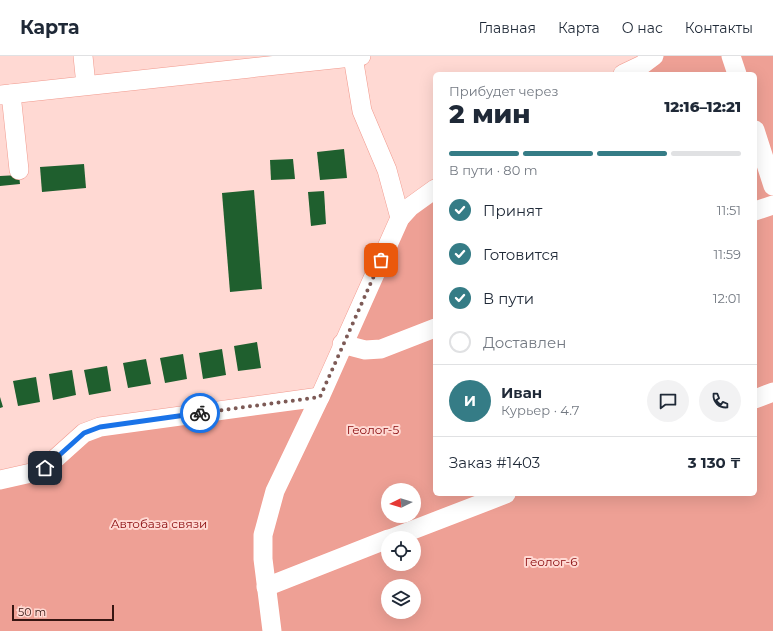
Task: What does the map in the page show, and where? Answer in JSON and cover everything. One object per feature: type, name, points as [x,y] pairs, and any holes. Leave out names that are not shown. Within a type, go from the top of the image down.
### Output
[{"type":"street","points":[[83,56],[86,85]]},
{"type":"street","points":[[19,170],[6,95],[357,56],[362,111],[387,170],[400,218]]},
{"type":"street","points":[[627,72],[642,65],[654,56]]},
{"type":"street","points":[[731,56],[736,72]]},
{"type":"street","points":[[757,136],[773,186]]},
{"type":"street","points":[[272,631],[263,559],[263,535],[275,491],[320,397],[342,344],[400,218],[410,207],[433,190]]},
{"type":"street","points":[[757,210],[773,205]]},
{"type":"street","points":[[342,344],[365,350],[381,349],[433,329]]},
{"type":"street","points":[[757,398],[773,392]]},
{"type":"street","points":[[0,480],[32,473],[45,468],[84,433],[100,427],[320,397]]},
{"type":"street","points":[[410,531],[501,496]]},
{"type":"street","points":[[266,587],[381,543]]},
{"type":"green space","points":[[660,56],[773,56],[773,631],[0,631],[0,475],[35,469],[74,436],[320,396],[398,217],[433,194],[433,496],[757,496],[757,72],[637,72]]},
{"type":"building","points":[[344,149],[347,178],[320,180],[317,152]]},
{"type":"building","points":[[293,159],[295,179],[271,180],[270,160]]},
{"type":"building","points":[[84,164],[86,188],[42,192],[40,167]]},
{"type":"building","points":[[19,175],[20,184],[0,186],[0,176]]},
{"type":"building","points":[[254,190],[262,289],[230,292],[222,193]]},
{"type":"building","points":[[324,191],[326,224],[311,226],[308,192]]},
{"type":"building","points":[[257,342],[261,368],[238,371],[234,346]]},
{"type":"building","points":[[222,349],[226,375],[203,379],[199,353]]},
{"type":"building","points":[[183,354],[187,379],[165,383],[160,358]]},
{"type":"building","points":[[146,359],[151,384],[128,388],[123,363]]},
{"type":"building","points":[[107,366],[111,391],[89,395],[84,370]]},
{"type":"building","points":[[72,370],[76,395],[53,400],[49,374]]},
{"type":"building","points":[[36,377],[40,402],[18,406],[13,381]]},
{"type":"building","points":[[0,397],[3,407],[0,408]]},
{"type":"way so far","points":[[200,413],[320,397],[342,344],[381,260]]},
{"type":"route","points":[[45,468],[84,433],[100,427],[200,413]]},
{"type":"park label","name":"Геолог-5","points":[[373,430]]},
{"type":"park label","name":"Автобаза связи","points":[[159,524]]},
{"type":"park label","name":"Геолог-6","points":[[551,562]]}]
